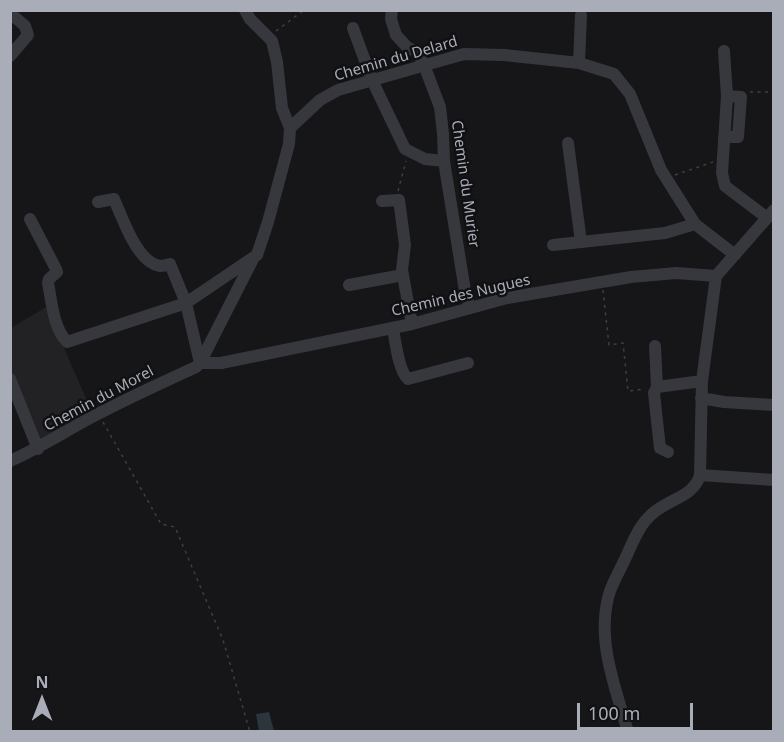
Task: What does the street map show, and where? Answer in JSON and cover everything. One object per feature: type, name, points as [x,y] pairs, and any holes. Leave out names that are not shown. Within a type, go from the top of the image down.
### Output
[{"type":"street","points":[[200,363],[257,255],[289,144],[290,128],[282,108],[277,62],[272,41],[250,19],[245,10]]},
{"type":"street","points":[[392,10],[391,19],[396,35],[417,52],[424,65]]},
{"type":"street","points":[[10,13],[25,26],[28,35],[10,56]]},
{"type":"street","points":[[579,63],[581,15]]},
{"type":"street","points":[[353,28],[372,80],[405,149],[425,159],[444,161]]},
{"type":"street","points":[[724,51],[727,94],[722,173],[725,186],[762,214],[769,215]]},
{"type":"street","name":"Chemin du Delard","points":[[290,128],[320,100],[338,90],[464,54],[504,55],[579,63],[614,74],[630,94],[661,170],[695,224],[735,255]]},
{"type":"street","name":"Chemin du Murier","points":[[424,65],[440,107],[444,161],[465,291],[470,308]]},
{"type":"street","points":[[568,143],[581,242]]},
{"type":"street","points":[[98,202],[114,199],[132,238],[144,257],[159,266],[170,264],[186,303],[200,363]]},
{"type":"street","points":[[382,201],[399,200],[405,245],[403,275],[412,324]]},
{"type":"street","points":[[627,732],[606,655],[604,624],[610,592],[643,523],[664,504],[694,489],[697,484],[700,475],[702,381],[716,276],[769,215]]},
{"type":"street","points":[[30,219],[57,272],[48,283],[55,320],[67,342],[186,303],[253,260]]},
{"type":"street","points":[[553,245],[665,233],[695,224]]},
{"type":"street","name":"Chemin des Nugues","points":[[200,363],[220,363],[412,324],[507,298],[631,277],[676,273],[716,276]]},
{"type":"street","points":[[349,285],[403,275]]},
{"type":"street","points":[[393,328],[402,370],[408,379],[468,363]]},
{"type":"street","points":[[655,346],[657,387],[654,393],[660,448],[668,452]]},
{"type":"street","name":"Chemin du Morel","points":[[10,461],[38,449],[98,414],[200,363]]},
{"type":"street","points":[[10,379],[38,449]]},
{"type":"street","points":[[657,387],[702,381]]},
{"type":"street","points":[[701,398],[774,405]]},
{"type":"street","points":[[700,475],[774,480]]},
{"type":"path","points":[[268,38],[304,10]]},
{"type":"path","points":[[399,200],[398,192],[409,151]]},
{"type":"path","points":[[674,178],[676,173],[722,159]]},
{"type":"path","points":[[602,283],[609,345],[623,344],[628,391],[657,387]]},
{"type":"path","points":[[98,414],[161,524],[175,527],[223,640],[250,732]]},
{"type":"shaded area","points":[[46,307],[92,412],[40,445],[11,372],[11,328]]},
{"type":"shaded area","points":[[269,712],[274,731],[259,731],[256,714]]}]
